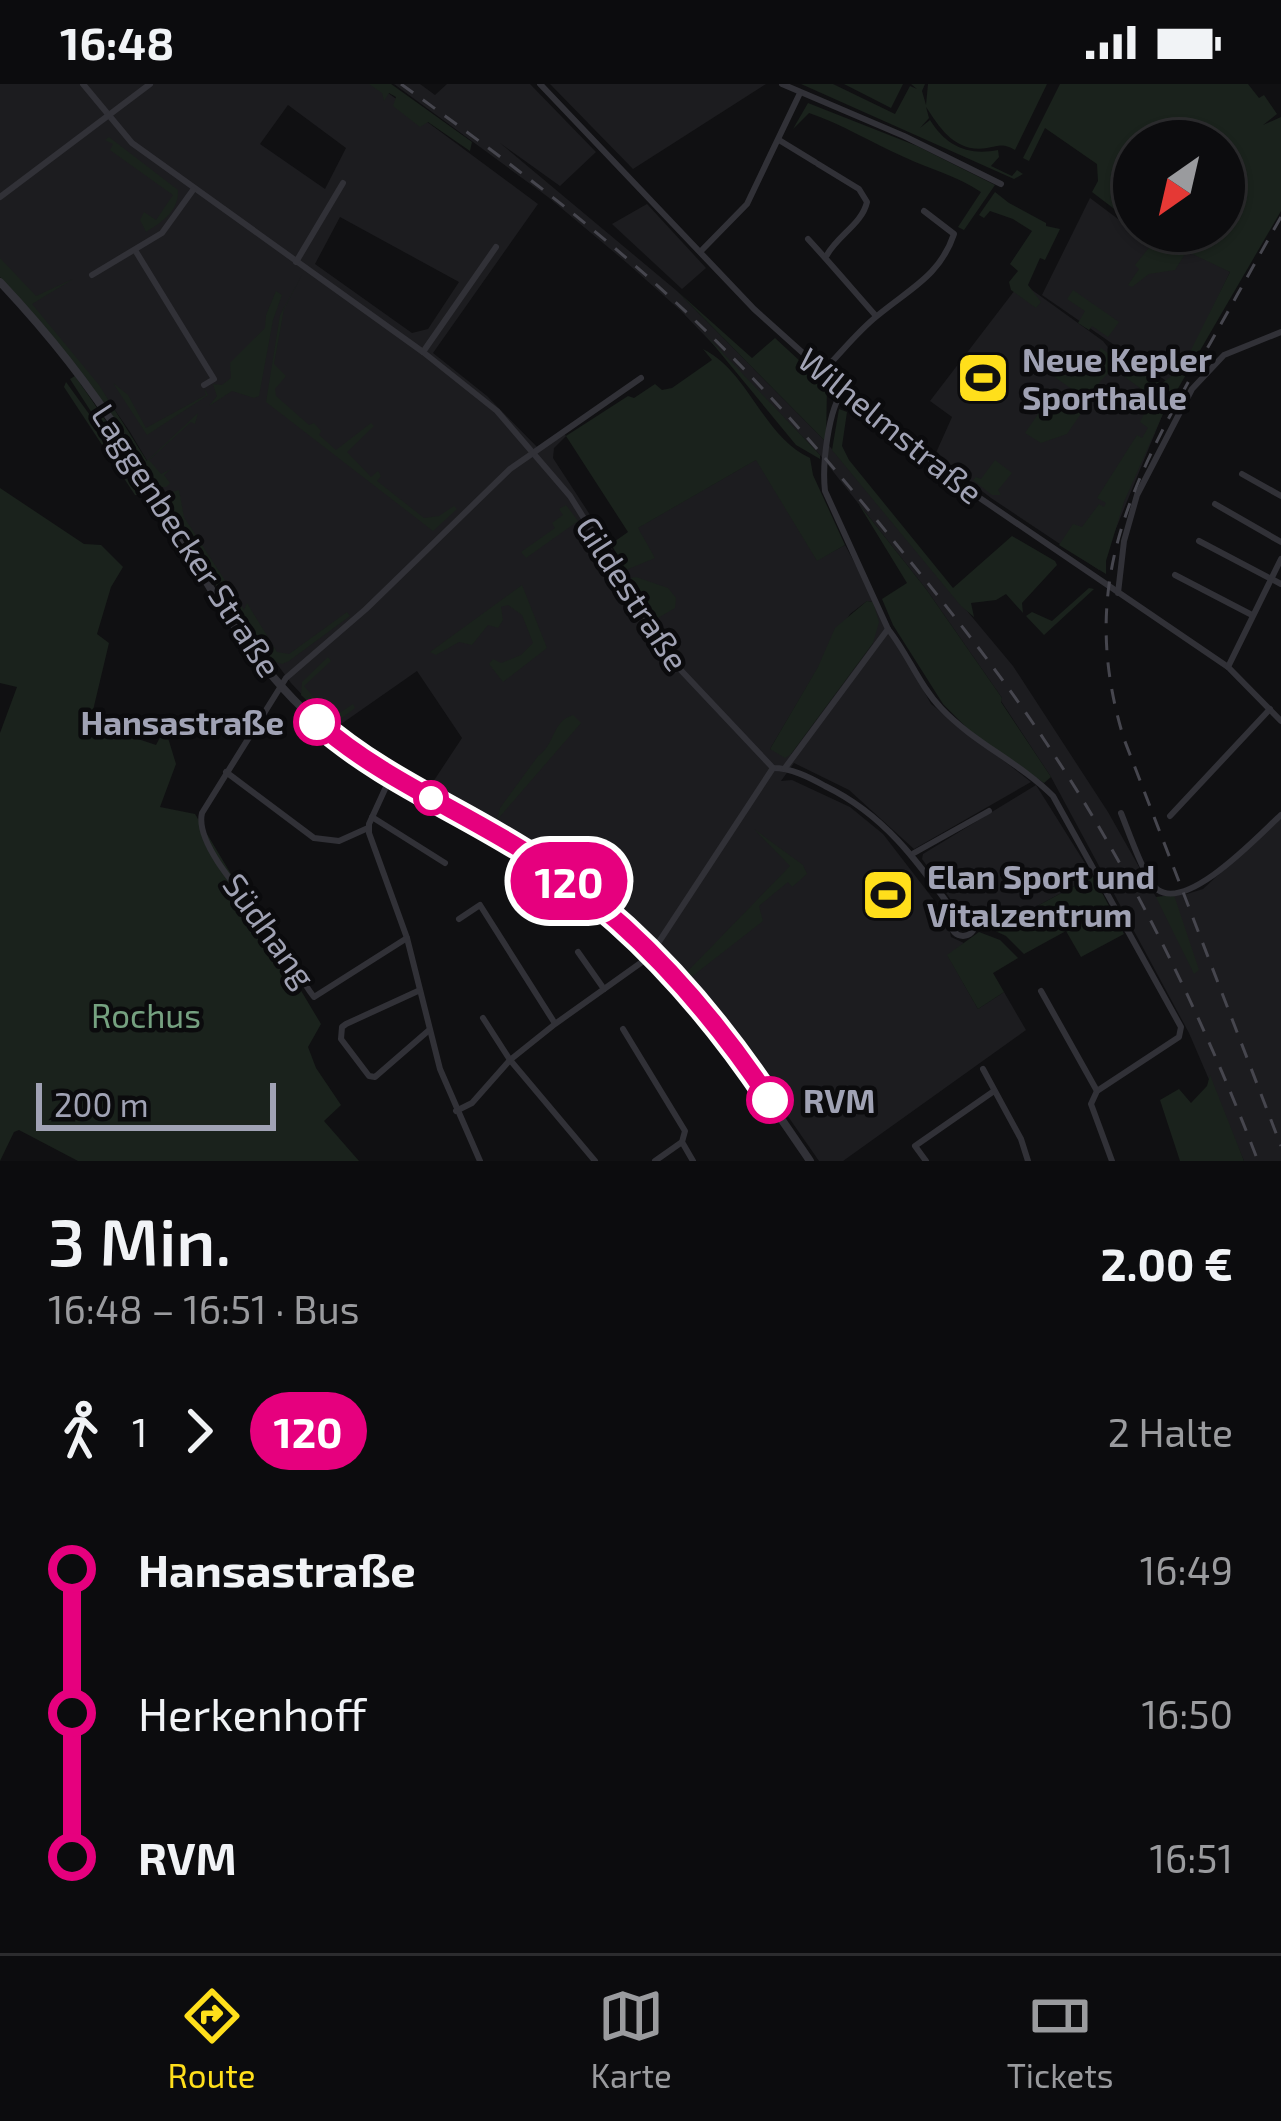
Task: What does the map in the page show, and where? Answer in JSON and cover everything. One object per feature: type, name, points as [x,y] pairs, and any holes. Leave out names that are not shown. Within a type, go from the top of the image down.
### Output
[{"type":"street","name":"Gildestraße","points":[[83,84],[131,143],[423,352],[497,411],[570,496],[675,664],[773,768]]},
{"type":"street","points":[[0,197],[150,84]]},
{"type":"street","name":"Wilhelmstraße","points":[[540,84],[754,309],[823,371],[968,490],[1228,668],[1281,721]]},
{"type":"street","points":[[782,84],[1001,184]]},
{"type":"street","points":[[701,250],[746,204],[800,93]]},
{"type":"street","points":[[779,140],[859,189],[867,202],[864,214],[827,254]]},
{"type":"street","points":[[296,262],[343,183]]},
{"type":"street","points":[[92,275],[162,232],[194,190]]},
{"type":"street","points":[[823,371],[876,316],[930,278],[949,251],[954,234],[924,211]]},
{"type":"street","points":[[808,239],[827,254],[876,316]]},
{"type":"street","points":[[423,352],[496,247]]},
{"type":"street","points":[[136,250],[214,379],[204,385]]},
{"type":"street","name":"Laggenbecker Straße","points":[[0,282],[100,404],[207,583],[280,685],[337,740],[531,855],[652,952],[725,1036],[810,1161]]},
{"type":"street","points":[[1118,593],[1124,541],[1137,495],[1192,389],[1224,355],[1281,332]]},
{"type":"street","points":[[280,685],[533,451],[641,378]]},
{"type":"street","points":[[844,388],[833,403],[825,491],[888,628],[938,705],[964,731],[1053,796],[1178,1019],[1179,1036],[1097,1091],[1091,1104],[1112,1161]]},
{"type":"street","points":[[1242,474],[1281,496]]},
{"type":"street","points":[[1215,504],[1281,542]]},
{"type":"street","points":[[1199,541],[1281,584]]},
{"type":"street","points":[[1228,668],[1281,559]]},
{"type":"street","points":[[1175,575],[1252,615]]},
{"type":"street","points":[[785,768],[888,628]]},
{"type":"street","name":"Südhang","points":[[280,685],[201,817],[202,835],[238,891],[273,930],[314,997],[406,938]]},
{"type":"street","points":[[1170,816],[1271,709]]},
{"type":"street","points":[[456,1112],[472,1103],[510,1060],[652,952],[773,768],[785,768],[860,803],[913,854],[956,915]]},
{"type":"street","points":[[226,772],[314,838],[340,841],[368,828]]},
{"type":"street","points":[[391,776],[368,828],[406,938],[428,1031],[478,1160]]},
{"type":"street","points":[[913,854],[989,811]]},
{"type":"street","points":[[1121,813],[1150,879],[1158,890],[1167,892],[1205,884],[1281,815]]},
{"type":"street","points":[[372,817],[445,863]]},
{"type":"street","points":[[459,919],[481,905],[555,1024]]},
{"type":"street","points":[[578,952],[604,988]]},
{"type":"street","points":[[418,991],[346,1024],[341,1039],[369,1076],[375,1077],[428,1031]]},
{"type":"street","points":[[1041,991],[1097,1091]]},
{"type":"street","points":[[483,1018],[510,1060],[595,1161]]},
{"type":"street","points":[[623,1029],[686,1131],[682,1142],[655,1161]]},
{"type":"street","points":[[622,1047],[631,1041]]},
{"type":"street","points":[[983,1070],[1028,1161]]},
{"type":"street","points":[[926,1161],[916,1146],[994,1091]]},
{"type":"street","points":[[682,1142],[693,1161]]},
{"type":"shaded area","points":[[0,84],[376,84],[538,204],[433,353],[487,396],[539,449],[566,436],[554,448],[553,458],[626,570],[637,528],[757,459],[817,560],[845,545],[931,704],[1031,782],[914,849],[849,790],[794,763],[781,781],[792,780],[850,807],[883,834],[947,917],[951,937],[964,943],[948,956],[978,1009],[1004,992],[1026,1030],[843,1161],[819,1161],[735,1040],[657,952],[584,885],[429,788],[462,738],[417,671],[334,729],[291,683],[227,596],[97,384],[0,268]],"holes":[[[288,105],[346,148],[325,189],[260,144]],[[340,217],[459,282],[428,329],[412,333],[315,264]],[[867,601],[873,602],[873,643],[791,754],[770,749],[850,614]]]},
{"type":"shaded area","points":[[394,84],[420,84],[435,95],[447,84],[530,84],[596,152],[560,186],[500,143],[677,291],[826,442],[1013,666],[1108,812],[1156,897],[1203,889],[1281,817],[1281,1161],[1244,1161],[1189,1033],[1051,777],[926,589],[820,455],[681,311],[627,263],[548,197]]},
{"type":"shaded area","points":[[550,84],[766,84],[633,169]]},
{"type":"shaded area","points":[[1090,198],[1113,215],[1113,252],[1198,252],[1230,272],[1175,387],[1042,295]]},
{"type":"shaded area","points":[[647,204],[706,268],[682,289],[612,224]]},
{"type":"shaded area","points":[[1021,282],[1103,341],[1162,416],[1099,570],[935,455],[952,417],[930,401]]},
{"type":"shaded area","points":[[1036,785],[1093,876],[993,930],[980,926],[974,912],[951,900],[923,854]]},
{"type":"green space","points":[[369,84],[391,84],[472,142],[470,151],[428,122],[420,127],[393,106],[396,97],[389,93],[384,101],[382,93]]},
{"type":"green space","points":[[801,84],[833,84],[895,114],[910,86],[917,89],[911,84],[925,84],[926,105],[928,84],[1047,84],[1015,150],[1007,146],[976,149],[957,143],[926,107],[929,118],[920,128],[930,120],[959,147],[977,152],[998,150],[999,157],[991,166],[1012,176],[1017,170],[1023,174],[1014,179]]},
{"type":"green space","points":[[844,84],[903,84],[891,108]]},
{"type":"green space","points":[[1060,84],[1248,84],[1259,98],[1264,95],[1277,114],[1263,125],[1281,117],[1281,211],[1162,416],[1124,502],[1106,574],[1059,545],[1073,524],[1082,527],[1099,504],[1104,507],[1106,503],[1097,498],[1137,435],[1142,438],[1148,428],[1140,422],[1144,414],[1137,410],[1133,415],[1124,408],[1140,388],[1122,375],[1129,363],[1161,384],[1182,368],[1230,272],[1188,252],[1245,252],[1245,120],[1113,120],[1113,208],[1092,192],[1098,181],[1097,164],[1045,128],[1029,161],[1023,158]]},
{"type":"green space","points":[[808,103],[917,146],[995,185],[964,230],[958,227],[981,192],[809,113],[793,129]]},
{"type":"green space","points":[[109,137],[178,190],[173,210],[146,232],[140,220],[144,212],[156,220],[173,195],[110,150],[113,144],[105,140]]},
{"type":"green space","points":[[995,192],[1046,226],[1060,229],[1028,285],[1041,302],[1036,308],[1011,290],[1009,282],[1018,271],[1010,264],[1032,231],[990,211],[984,218],[979,215]]},
{"type":"green space","points":[[1146,252],[1185,254],[1175,270],[1149,274],[1132,287],[1128,285],[1139,269],[1135,265]]},
{"type":"green space","points":[[0,258],[36,296],[73,279],[32,304],[99,385],[147,461],[198,413],[195,424],[191,422],[149,460],[161,474],[171,469],[164,475],[170,483],[166,487],[156,487],[93,388],[0,277]]},
{"type":"green space","points":[[302,275],[284,309],[274,364],[286,376],[275,389],[276,396],[309,425],[314,423],[319,435],[336,450],[371,423],[374,426],[347,452],[371,477],[378,471],[377,481],[424,518],[439,516],[454,506],[457,509],[433,531],[266,402],[280,315]]},
{"type":"green space","points":[[1073,290],[1119,322],[1108,337],[1078,323],[1085,311],[1067,299]]},
{"type":"green space","points":[[276,291],[282,295],[259,396],[232,391],[209,406],[217,396],[213,384],[222,385],[231,378],[230,363],[265,328]]},
{"type":"green space","points":[[677,291],[752,358],[775,338],[827,386],[826,442]]},
{"type":"green space","points":[[703,332],[820,455],[820,459],[796,445]]},
{"type":"green space","points":[[1101,348],[1123,364],[1118,372],[1112,369],[1085,398],[1053,376],[1058,370],[1068,377],[1074,370],[1082,375]]},
{"type":"green space","points":[[703,349],[732,372],[780,434],[810,458],[845,545],[817,561],[756,460],[638,528],[655,558],[626,570],[611,544],[628,532],[566,436],[628,396],[634,398],[655,384],[662,390],[672,388],[712,360]]},
{"type":"green space","points":[[75,376],[124,447],[150,496],[70,379]]},
{"type":"green space","points":[[66,382],[102,432],[139,495],[64,387]]},
{"type":"green space","points":[[113,383],[128,395],[146,428],[206,395],[204,388],[208,395],[147,435]]},
{"type":"green space","points":[[1056,388],[1084,409],[1067,434],[1041,443],[1025,433]]},
{"type":"green space","points":[[839,409],[847,412],[842,446],[849,460],[953,588],[1012,536],[1055,561],[1057,565],[1022,603],[1023,613],[1006,594],[971,603],[974,617],[961,606],[832,450]]},
{"type":"green space","points":[[995,460],[1012,473],[998,490],[1001,495],[992,495],[973,480],[981,479]]},
{"type":"green space","name":"Rochus","points":[[0,488],[84,544],[101,545],[123,567],[111,587],[97,634],[109,643],[90,723],[156,745],[165,728],[176,764],[160,807],[195,814],[321,1024],[308,1047],[341,1105],[324,1121],[359,1161],[78,1161],[19,1130],[0,1161],[0,733],[17,687],[0,683]]},
{"type":"green space","points":[[179,490],[184,517],[277,652],[289,654],[347,612],[350,616],[289,661],[272,661],[217,587],[167,506],[168,493]]},
{"type":"green space","points":[[858,503],[926,589],[1002,698],[1051,777],[1044,783],[976,737],[943,704],[882,599],[907,583]]},
{"type":"green space","points":[[566,505],[578,521],[526,558],[521,552],[555,528],[552,523],[563,515],[559,509]]},
{"type":"green space","points":[[631,578],[668,588],[676,598],[675,608],[656,619]]},
{"type":"green space","points":[[522,585],[547,648],[503,682],[489,664],[493,659],[501,663],[521,655],[533,643],[522,615],[508,605],[501,607],[503,620],[498,628],[488,625],[472,645],[459,642],[436,655],[430,652]]},
{"type":"green space","points":[[1089,588],[1094,589],[1044,635],[1026,616],[1032,612],[1052,621]]},
{"type":"green space","points":[[867,601],[873,602],[879,622],[873,643],[785,758],[770,749],[835,628]]},
{"type":"green space","points":[[328,657],[331,661],[304,686],[332,718],[353,704],[355,708],[334,724],[353,738],[349,740],[301,695],[302,682]]},
{"type":"green space","points":[[573,715],[581,723],[497,820],[500,808],[557,728]]},
{"type":"green space","points":[[754,829],[803,865],[807,874],[792,887],[788,882],[759,906],[763,921],[690,978],[730,1022],[728,1026],[683,976],[790,866]]},
{"type":"green space","points":[[1093,876],[1124,934],[1081,957],[1066,931],[1024,954],[993,930]]},
{"type":"green space","points":[[1174,895],[1199,970],[1194,974],[1156,897]]},
{"type":"green space","points":[[979,932],[1000,940],[1018,958],[993,973],[1004,992],[978,1009],[947,955]]},
{"type":"green space","points":[[1210,1075],[1244,1161],[1180,1161],[1160,1100],[1179,1089],[1191,1103],[1207,1086]]},
{"type":"railway","points":[[401,84],[573,214],[701,326],[813,444],[932,588],[1027,715],[1107,841],[1189,998],[1258,1161]]},
{"type":"railway","points":[[1281,217],[1170,416],[1130,503],[1108,591],[1106,637],[1124,739],[1281,1146]]},
{"type":"bus line","name":"120","points":[[317,722],[381,769],[531,855],[590,898],[652,952],[693,997],[770,1100]]},
{"type":"place","name":"Neue Kepler Sporthalle","points":[[983,378]]},
{"type":"place","name":"Hansastraße","points":[[317,722]]},
{"type":"place","name":"Elan Sport und Vitalzentrum","points":[[888,895]]},
{"type":"place","name":"RVM","points":[[770,1100]]}]
